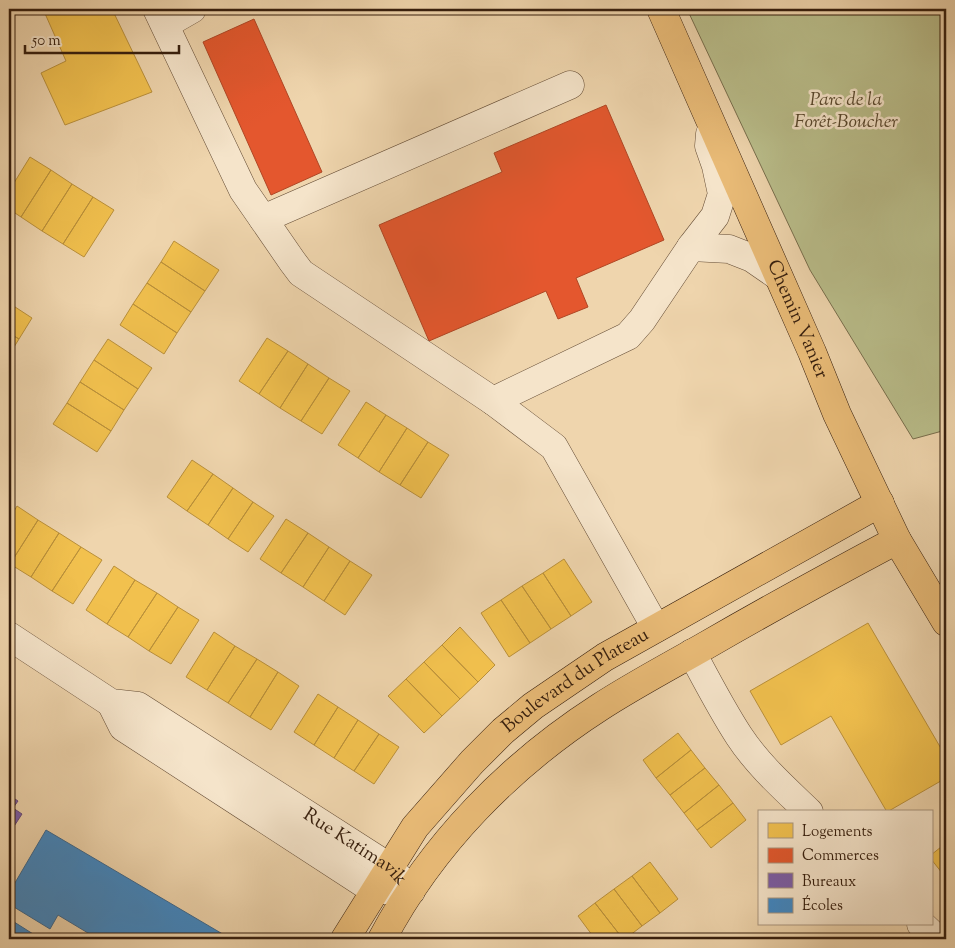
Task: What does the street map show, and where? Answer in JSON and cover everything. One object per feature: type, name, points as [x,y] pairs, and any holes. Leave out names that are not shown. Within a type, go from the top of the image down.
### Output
[{"type":"main road","name":"Chemin Vanier","points":[[661,9],[837,414],[897,540],[946,622]]},
{"type":"main road","name":"Boulevard du Plateau","points":[[345,939],[374,890],[420,820],[442,794],[503,731],[532,706],[605,657],[880,503]]},
{"type":"main road","name":"Boulevard du Plateau","points":[[382,939],[411,890],[444,845],[502,783],[569,729],[599,708],[692,653],[897,540]]},
{"type":"street","points":[[192,9],[161,16],[243,190],[292,261],[302,273],[493,401],[554,447],[656,628]]},
{"type":"street","points":[[263,219],[570,85]]},
{"type":"street","points":[[493,401],[628,336],[642,320],[691,247],[715,216],[722,194],[716,166],[709,146],[711,123]]},
{"type":"street","points":[[691,247],[729,249],[752,258],[778,276]]},
{"type":"street","name":"Rue Katimavik","points":[[9,636],[111,703],[138,706],[389,867],[411,890]]},
{"type":"street","points":[[692,653],[740,738],[770,775],[807,810]]},
{"type":"street","name":"Rue Katimavik","points":[[111,703],[123,727],[374,890],[411,890]]},
{"type":"street","points":[[923,926],[937,939]]},
{"type":"green space","name":"Parc de la Forêt-Boucher","points":[[687,9],[946,9],[946,430],[913,439],[810,270]]},
{"type":"building: Logements","points":[[43,9],[112,9],[152,92],[65,125],[41,73],[66,61]]},
{"type":"building: Logements","points":[[30,157],[51,170],[21,217],[9,209],[9,191]]},
{"type":"building: Logements","points":[[51,170],[72,184],[42,231],[21,217]]},
{"type":"building: Logements","points":[[72,184],[93,197],[63,244],[42,231]]},
{"type":"building: Logements","points":[[93,197],[114,210],[84,257],[63,244]]},
{"type":"building: Logements","points":[[174,241],[219,270],[205,291],[161,262]]},
{"type":"building: Logements","points":[[161,262],[205,291],[191,312],[147,283]]},
{"type":"building: Logements","points":[[147,283],[191,312],[177,333],[133,304]]},
{"type":"building: Logements","points":[[9,303],[32,318],[19,339],[9,333]]},
{"type":"building: Logements","points":[[133,304],[177,333],[164,354],[120,325]]},
{"type":"building: Logements","points":[[9,333],[19,339],[9,355]]},
{"type":"building: Logements","points":[[267,338],[288,351],[259,394],[239,381]]},
{"type":"building: Logements","points":[[108,339],[152,368],[138,389],[94,360]]},
{"type":"building: Logements","points":[[288,351],[308,364],[280,408],[259,394]]},
{"type":"building: Logements","points":[[94,360],[138,389],[124,410],[80,382]]},
{"type":"building: Logements","points":[[308,364],[329,378],[301,421],[280,408]]},
{"type":"building: Logements","points":[[329,378],[350,391],[322,434],[301,421]]},
{"type":"building: Logements","points":[[80,382],[124,410],[111,431],[67,403]]},
{"type":"building: Logements","points":[[366,402],[386,415],[358,458],[338,445]]},
{"type":"building: Logements","points":[[67,403],[111,431],[97,452],[53,424]]},
{"type":"building: Logements","points":[[386,415],[407,428],[379,472],[358,458]]},
{"type":"building: Logements","points":[[407,428],[428,442],[400,485],[379,472]]},
{"type":"building: Logements","points":[[428,442],[449,455],[421,498],[400,485]]},
{"type":"building: Logements","points":[[192,460],[213,474],[187,511],[167,497]]},
{"type":"building: Logements","points":[[213,474],[233,488],[208,525],[187,511]]},
{"type":"building: Logements","points":[[233,488],[253,502],[228,539],[208,525]]},
{"type":"building: Logements","points":[[253,502],[274,516],[248,552],[228,539]]},
{"type":"building: Logements","points":[[17,506],[38,520],[10,564],[9,520]]},
{"type":"building: Logements","points":[[286,519],[308,533],[281,573],[260,559]]},
{"type":"building: Logements","points":[[38,520],[59,533],[31,577],[10,564]]},
{"type":"building: Logements","points":[[59,533],[81,547],[52,591],[31,577]]},
{"type":"building: Logements","points":[[308,533],[329,547],[303,587],[281,573]]},
{"type":"building: Logements","points":[[81,547],[102,560],[73,604],[52,591]]},
{"type":"building: Logements","points":[[329,547],[350,561],[324,601],[303,587]]},
{"type":"building: Logements","points":[[564,559],[592,602],[571,616],[543,573]]},
{"type":"building: Logements","points":[[350,561],[372,575],[345,615],[324,601]]},
{"type":"building: Logements","points":[[114,566],[135,580],[107,624],[86,610]]},
{"type":"building: Logements","points":[[543,573],[571,616],[551,629],[522,586]]},
{"type":"building: Logements","points":[[135,580],[157,593],[128,637],[107,624]]},
{"type":"building: Logements","points":[[522,586],[551,629],[530,643],[501,600]]},
{"type":"building: Logements","points":[[157,593],[178,607],[149,651],[128,637]]},
{"type":"building: Logements","points":[[501,600],[530,643],[509,657],[481,613]]},
{"type":"building: Logements","points":[[178,607],[199,620],[171,664],[149,651]]},
{"type":"building: Logements","points":[[868,623],[946,757],[946,778],[890,810],[886,810],[831,716],[781,745],[750,691]]},
{"type":"building: Logements","points":[[460,627],[495,665],[478,682],[442,645]]},
{"type":"building: Logements","points":[[214,632],[235,646],[207,690],[186,677]]},
{"type":"building: Logements","points":[[442,645],[478,682],[460,699],[424,662]]},
{"type":"building: Logements","points":[[235,646],[257,659],[228,703],[207,690]]},
{"type":"building: Logements","points":[[257,659],[278,672],[250,717],[228,703]]},
{"type":"building: Logements","points":[[424,662],[460,699],[442,716],[406,679]]},
{"type":"building: Logements","points":[[278,672],[299,686],[271,730],[250,717]]},
{"type":"building: Logements","points":[[406,679],[442,716],[424,733],[388,696]]},
{"type":"building: Logements","points":[[318,694],[338,707],[314,745],[294,732]]},
{"type":"building: Logements","points":[[338,707],[358,720],[334,758],[314,745]]},
{"type":"building: Logements","points":[[358,720],[379,734],[354,771],[334,758]]},
{"type":"building: Logements","points":[[678,733],[691,750],[656,778],[643,760]]},
{"type":"building: Logements","points":[[379,734],[399,747],[374,784],[354,771]]},
{"type":"building: Logements","points":[[691,750],[705,768],[670,795],[656,778]]},
{"type":"building: Logements","points":[[705,768],[719,785],[684,813],[670,795]]},
{"type":"building: Logements","points":[[719,785],[733,803],[697,830],[684,813]]},
{"type":"building: Logements","points":[[733,803],[746,820],[711,848],[697,830]]},
{"type":"building: Logements","points":[[946,843],[946,878],[932,860],[932,854]]},
{"type":"building: Logements","points":[[650,862],[678,899],[660,913],[632,876]]},
{"type":"building: Logements","points":[[632,876],[660,913],[642,926],[614,889]]},
{"type":"building: Logements","points":[[614,889],[642,926],[625,939],[623,939],[595,903]]},
{"type":"building: Logements","points":[[595,903],[623,939],[595,939],[578,916]]},
{"type":"building: Commerces","points":[[254,19],[322,172],[271,195],[203,42]]},
{"type":"building: Commerces","points":[[606,105],[664,240],[576,278],[588,307],[558,319],[546,291],[429,341],[379,225],[502,172],[494,153]]},
{"type":"building: Bureaux","points":[[9,795],[18,801],[13,808],[22,814],[9,834]]},
{"type":"building: Écoles","points":[[46,830],[226,936],[224,939],[98,939],[58,915],[50,929],[9,904],[9,893]]},
{"type":"building: Écoles","points":[[11,920],[41,939],[9,939]]}]
